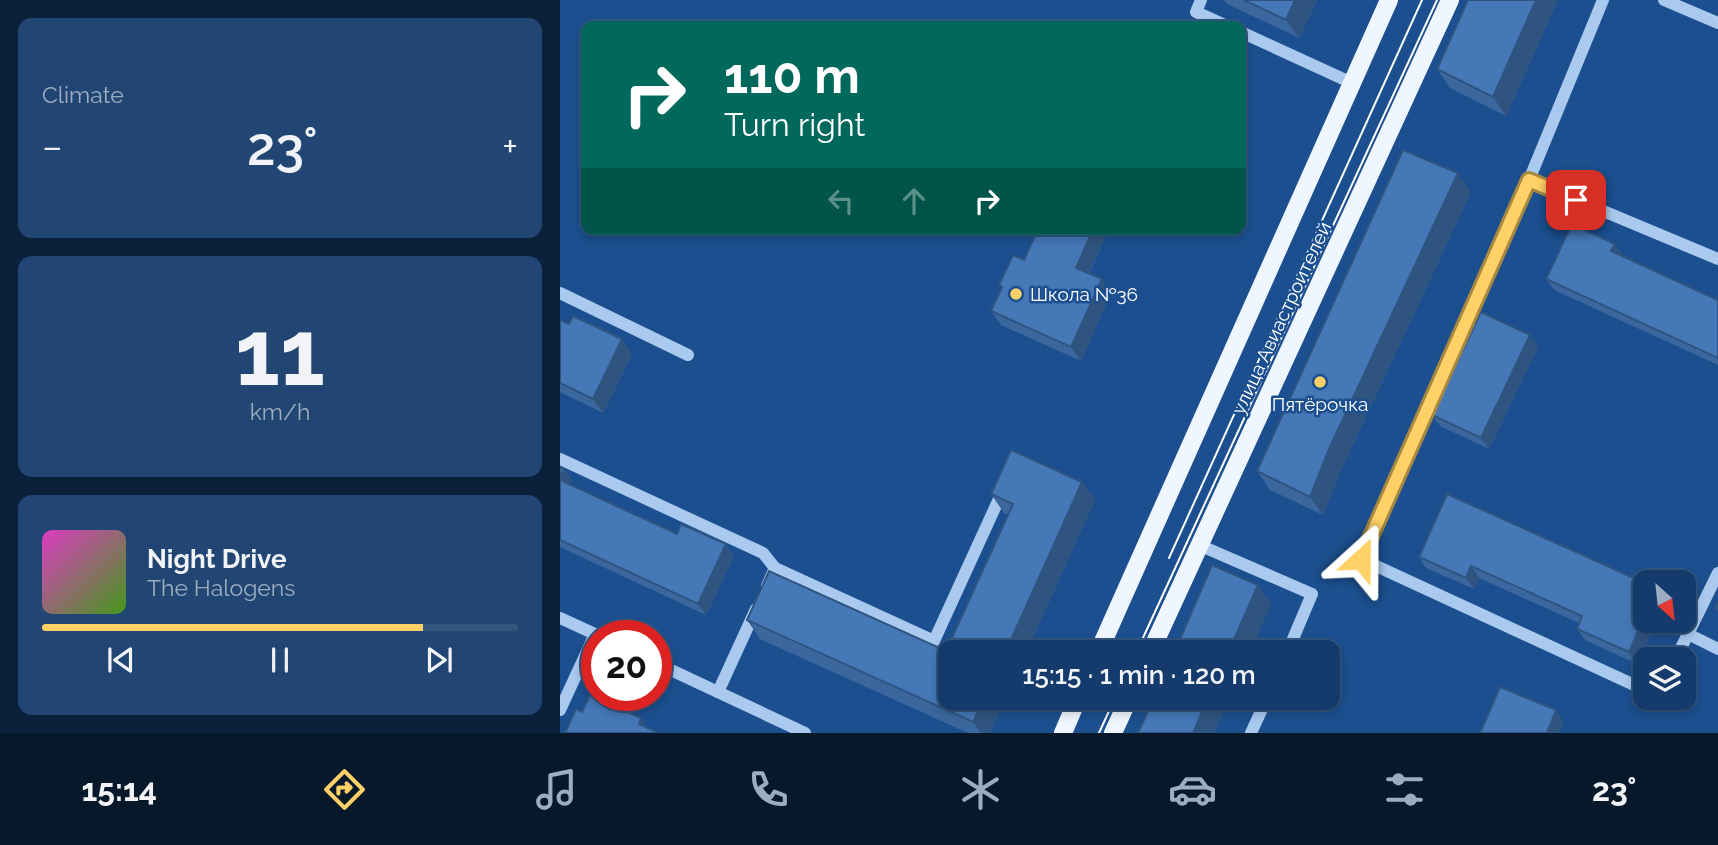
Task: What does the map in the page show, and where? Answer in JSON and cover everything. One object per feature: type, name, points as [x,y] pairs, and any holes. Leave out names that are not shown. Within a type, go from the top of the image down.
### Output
[{"type":"main road","name":"улица Авиастроителей","points":[[1104,640],[1389,0]]},
{"type":"main road","name":"улица Авиастроителей","points":[[1156,640],[1450,0]]},
{"type":"main road","points":[[1063,733],[1073,710]]},
{"type":"main road","points":[[1113,733],[1124,710]]},
{"type":"street","points":[[1201,0],[1196,12],[1216,21]]},
{"type":"street","points":[[1604,0],[1529,180],[1361,559],[1633,684]]},
{"type":"street","points":[[1664,0],[1718,23]]},
{"type":"street","points":[[1246,34],[1352,83]]},
{"type":"street","points":[[1529,180],[1718,259]]},
{"type":"street","points":[[560,293],[688,355]]},
{"type":"street","points":[[560,459],[763,553],[775,568],[933,641],[1012,471]]},
{"type":"street","points":[[1199,545],[1312,594],[1293,640]]},
{"type":"street","points":[[718,692],[775,568]]},
{"type":"street","points":[[1696,618],[1718,573]]},
{"type":"street","points":[[560,618],[581,628]]},
{"type":"street","points":[[1682,647],[1688,634],[1718,649]]},
{"type":"street","points":[[560,710],[581,666]]},
{"type":"street","points":[[672,670],[805,733]]},
{"type":"street","points":[[1251,733],[1262,710]]},
{"type":"building","points":[[1244,0],[1295,0],[1286,20]]},
{"type":"building","points":[[1468,0],[1536,0],[1493,97],[1437,69]]},
{"type":"building","points":[[1403,150],[1458,173],[1329,449],[1310,497],[1257,471]]},
{"type":"building","points":[[1572,224],[1615,244],[1611,251],[1718,300],[1718,358],[1546,279]]},
{"type":"building","name":"Школа №36","points":[[1035,235],[1090,235],[1076,268],[1102,279],[1071,347],[991,311],[1013,255],[1024,260]]},
{"type":"building","points":[[1481,312],[1530,335],[1481,438],[1432,415]]},
{"type":"building","points":[[573,316],[622,339],[593,399],[560,383],[560,320],[569,324]]},
{"type":"building","points":[[1011,450],[1082,482],[1011,640],[951,640],[1013,504],[991,494]]},
{"type":"building","points":[[560,480],[677,534],[681,524],[726,544],[698,604],[560,540]]},
{"type":"building","points":[[1447,494],[1633,578],[1633,634],[1637,634],[1629,652],[1577,629],[1582,616],[1471,566],[1466,578],[1419,557]]},
{"type":"building","points":[[1212,565],[1258,585],[1234,640],[1180,640]]},
{"type":"building","points":[[769,571],[938,647],[938,706],[747,620]]},
{"type":"building","points":[[1500,687],[1556,710],[1547,733],[1480,733]]},
{"type":"building","points":[[576,709],[582,712],[625,711],[641,718],[639,724],[659,733],[565,733]]},
{"type":"building","points":[[946,710],[978,710],[973,722]]},
{"type":"building","points":[[1149,710],[1203,710],[1193,733],[1138,733]]},
{"type":"tram line","points":[[1169,558],[1422,0]]},
{"type":"tram line","points":[[1142,640],[1437,0]]},
{"type":"tram line","points":[[1099,733],[1110,710]]},
{"type":"place","name":"Школа №36","points":[[1016,294]]},
{"type":"place","name":"Пятёрочка","points":[[1320,382]]},
{"type":"route","points":[[1361,559],[1529,180],[1576,200]]}]
